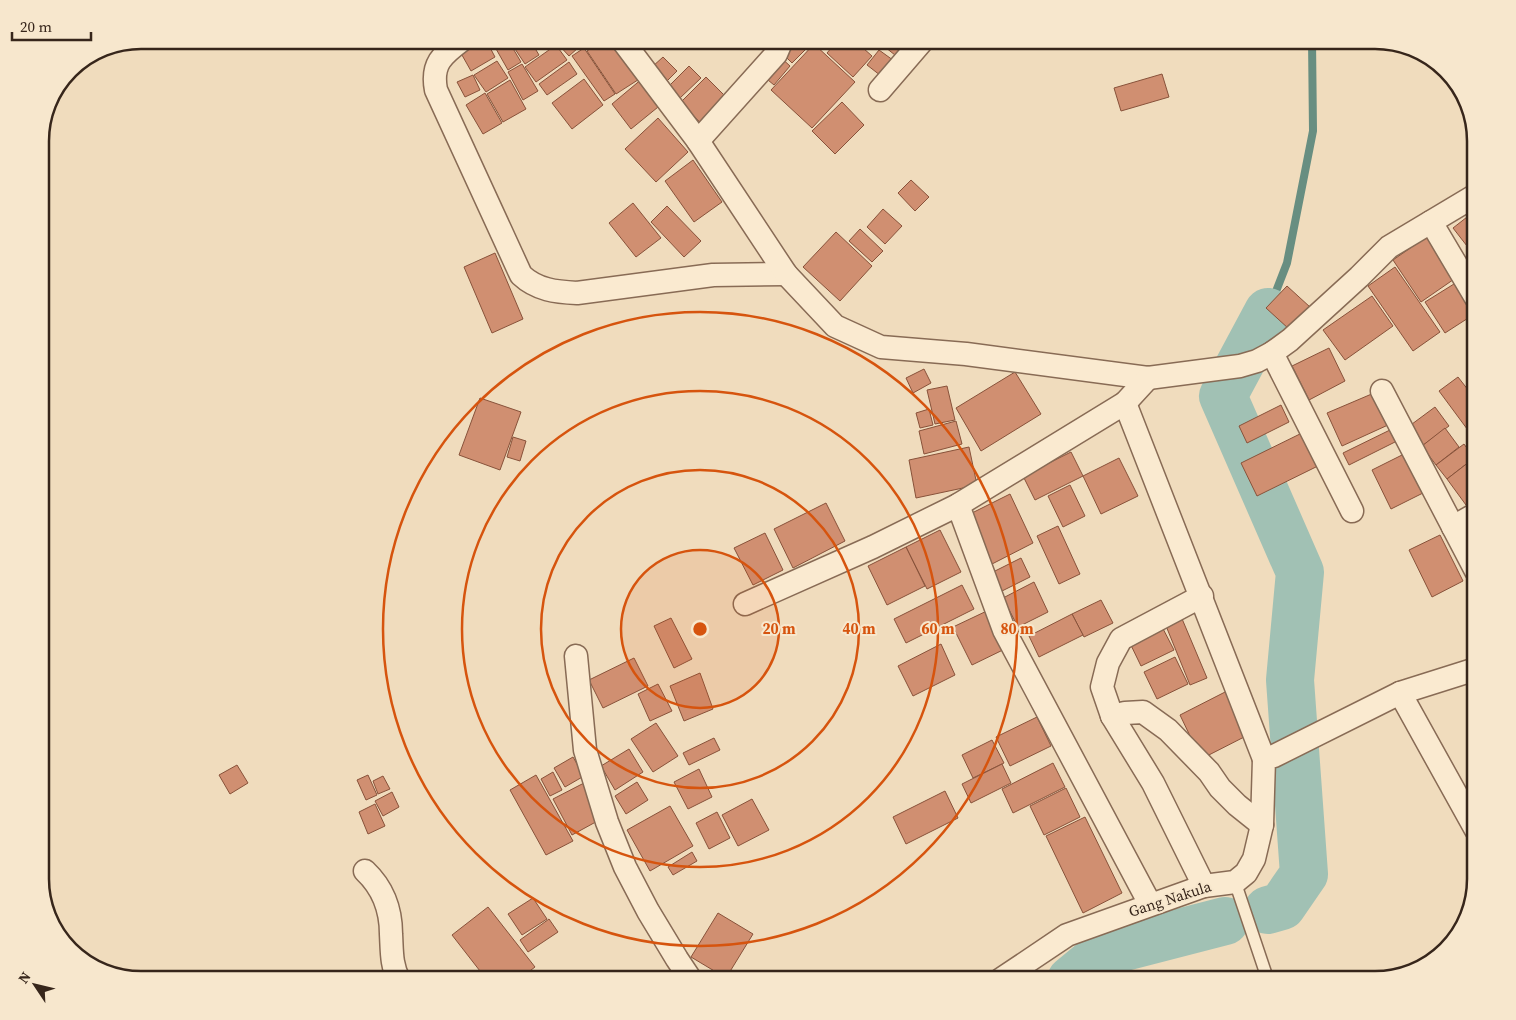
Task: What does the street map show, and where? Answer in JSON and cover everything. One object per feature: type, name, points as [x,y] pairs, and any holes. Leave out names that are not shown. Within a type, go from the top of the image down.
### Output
[{"type":"street","points":[[450,49],[437,64],[434,77],[436,90],[521,275],[530,283],[557,292],[577,293],[713,275],[786,274]]},
{"type":"street","points":[[629,49],[698,140],[786,274],[835,326],[881,347],[966,354],[1148,378],[1240,366],[1257,361],[1290,340],[1360,276],[1389,246],[1467,200]]},
{"type":"street","points":[[698,140],[776,54],[778,49]]},
{"type":"street","points":[[880,90],[915,49]]},
{"type":"street","points":[[1431,222],[1467,283]]},
{"type":"street","points":[[1272,353],[1352,511]]},
{"type":"street","points":[[745,604],[873,548],[958,505],[1125,403],[1148,378]]},
{"type":"street","points":[[1382,391],[1467,554]]},
{"type":"street","points":[[1125,403],[1202,596],[1282,751],[1254,859],[1246,873],[1236,882]]},
{"type":"street","points":[[958,505],[1004,630],[1150,904]]},
{"type":"street","points":[[1453,527],[1467,519]]},
{"type":"street","points":[[1202,596],[1121,639],[1108,663],[1102,687],[1112,716],[1153,783],[1204,886]]},
{"type":"street","points":[[576,656],[585,750],[607,822],[625,867],[648,911],[685,971]]},
{"type":"street","points":[[1282,751],[1400,693],[1467,672]]},
{"type":"street","points":[[1400,693],[1467,814]]},
{"type":"street","points":[[1112,716],[1143,712],[1168,730],[1209,772],[1220,788],[1237,805],[1262,825]]},
{"type":"street","points":[[365,871],[385,897],[391,919],[394,971]]},
{"type":"street","name":"Gang Nakula","points":[[1013,971],[1067,935],[1204,886],[1236,882]]},
{"type":"lane","points":[[1236,882],[1265,971]]},
{"type":"building","points":[[459,49],[491,49],[495,57],[471,71]]},
{"type":"building","points":[[496,49],[513,49],[521,62],[508,70]]},
{"type":"building","points":[[515,49],[535,49],[539,55],[525,64]]},
{"type":"building","points":[[550,49],[559,49],[567,60],[536,82],[525,67]]},
{"type":"building","points":[[563,49],[577,49],[569,56]]},
{"type":"building","points":[[585,49],[615,94],[604,101],[572,56]]},
{"type":"building","points":[[590,49],[626,49],[644,76],[616,94],[587,51]]},
{"type":"building","points":[[784,49],[806,49],[792,63],[781,52]]},
{"type":"building","points":[[809,49],[819,49],[855,82],[812,128],[771,90]]},
{"type":"building","points":[[830,49],[864,49],[872,56],[853,77],[827,53]]},
{"type":"building","points":[[887,49],[900,49],[895,55]]},
{"type":"building","points":[[879,50],[897,63],[885,79],[867,65]]},
{"type":"building","points":[[779,56],[790,66],[774,85],[762,75]]},
{"type":"building","points":[[663,57],[677,71],[666,82],[652,67]]},
{"type":"building","points":[[497,61],[508,78],[486,92],[474,75]]},
{"type":"building","points":[[569,62],[577,74],[547,95],[539,84]]},
{"type":"building","points":[[522,64],[538,91],[523,100],[508,72]]},
{"type":"building","points":[[689,66],[701,78],[680,98],[669,86]]},
{"type":"building","points":[[1162,74],[1169,97],[1121,111],[1114,88]]},
{"type":"building","points":[[473,75],[480,90],[465,97],[457,82]]},
{"type":"building","points":[[706,77],[729,100],[704,126],[680,103]]},
{"type":"building","points":[[643,78],[663,103],[631,129],[612,104]]},
{"type":"building","points":[[584,79],[603,105],[572,129],[552,103]]},
{"type":"building","points":[[510,80],[526,109],[503,122],[487,94]]},
{"type":"building","points":[[485,93],[502,123],[483,134],[466,105]]},
{"type":"building","points":[[842,102],[864,125],[835,154],[812,131]]},
{"type":"building","points":[[658,118],[688,152],[656,182],[625,149]]},
{"type":"building","points":[[693,160],[722,202],[694,222],[665,181]]},
{"type":"building","points":[[911,180],[929,197],[915,211],[898,193]]},
{"type":"building","points":[[633,203],[661,238],[636,257],[609,223]]},
{"type":"building","points":[[667,206],[701,241],[684,257],[651,222]]},
{"type":"building","points":[[883,209],[902,226],[885,244],[867,227]]},
{"type":"building","points":[[1467,217],[1467,246],[1453,228]]},
{"type":"building","points":[[860,229],[883,251],[872,262],[849,241]]},
{"type":"building","points":[[836,232],[872,266],[840,301],[803,267]]},
{"type":"building","points":[[1432,233],[1460,275],[1421,302],[1393,260]]},
{"type":"building","points":[[495,253],[523,319],[492,333],[464,267]]},
{"type":"building","points":[[1395,267],[1440,332],[1413,351],[1368,286]]},
{"type":"building","points":[[1462,279],[1467,287],[1467,319],[1445,333],[1425,302]]},
{"type":"building","points":[[1287,286],[1310,307],[1289,329],[1266,308]]},
{"type":"building","points":[[1372,296],[1393,326],[1345,360],[1323,330]]},
{"type":"building","points":[[1329,348],[1345,381],[1309,400],[1292,366]]},
{"type":"building","points":[[924,369],[931,383],[913,393],[906,378]]},
{"type":"building","points":[[1015,372],[1041,414],[981,451],[956,408]]},
{"type":"building","points":[[1458,377],[1467,388],[1467,429],[1439,391]]},
{"type":"building","points":[[947,386],[955,420],[935,424],[927,390]]},
{"type":"building","points":[[1374,393],[1388,425],[1342,446],[1327,413]]},
{"type":"building","points":[[480,398],[521,412],[500,470],[459,455]]},
{"type":"building","points":[[1281,405],[1289,422],[1247,443],[1239,426]]},
{"type":"building","points":[[1435,407],[1449,426],[1422,446],[1408,427]]},
{"type":"building","points":[[929,409],[933,425],[920,428],[916,413]]},
{"type":"building","points":[[956,421],[962,444],[924,454],[919,431]]},
{"type":"building","points":[[1445,428],[1459,447],[1436,465],[1422,446]]},
{"type":"building","points":[[1392,429],[1397,441],[1349,465],[1343,453]]},
{"type":"building","points":[[1306,431],[1322,464],[1257,496],[1241,463]]},
{"type":"building","points":[[513,437],[526,441],[520,461],[507,457]]},
{"type":"building","points":[[1464,444],[1467,448],[1467,463],[1447,479],[1436,465]]},
{"type":"building","points":[[969,447],[977,485],[916,498],[909,460]]},
{"type":"building","points":[[1071,452],[1083,476],[1035,500],[1023,476]]},
{"type":"building","points":[[1408,452],[1427,491],[1391,509],[1372,470]]},
{"type":"building","points":[[1119,458],[1138,496],[1101,514],[1083,476]]},
{"type":"building","points":[[1467,464],[1467,504],[1466,505],[1447,479]]},
{"type":"building","points":[[1070,485],[1085,516],[1063,527],[1048,496]]},
{"type":"building","points":[[1010,494],[1033,543],[992,564],[968,515]]},
{"type":"building","points":[[826,503],[845,541],[793,568],[774,529]]},
{"type":"building","points":[[1058,526],[1080,574],[1059,584],[1037,536]]},
{"type":"building","points":[[940,530],[961,572],[927,589],[906,547]]},
{"type":"building","points":[[765,533],[783,570],[753,585],[734,548]]},
{"type":"building","points":[[1440,535],[1463,581],[1432,597],[1409,550]]},
{"type":"building","points":[[906,547],[925,586],[887,605],[868,566]]},
{"type":"building","points":[[1021,558],[1030,577],[1000,592],[991,573]]},
{"type":"building","points":[[1034,582],[1048,612],[1018,627],[1003,598]]},
{"type":"building","points":[[962,585],[974,609],[906,643],[894,619]]},
{"type":"building","points":[[1101,600],[1113,623],[1084,637],[1072,614]]},
{"type":"building","points":[[991,609],[1009,647],[972,665],[953,627]]},
{"type":"building","points":[[1072,614],[1083,635],[1039,657],[1029,636]]},
{"type":"building","points":[[1180,614],[1207,678],[1190,685],[1164,621]]},
{"type":"building","points":[[671,618],[692,659],[674,668],[654,626]]},
{"type":"building","points":[[1159,621],[1174,650],[1141,666],[1127,637]]},
{"type":"building","points":[[941,644],[955,675],[913,696],[898,666]]},
{"type":"building","points":[[1175,657],[1188,684],[1157,699],[1144,672]]},
{"type":"building","points":[[634,658],[648,686],[603,708],[589,680]]},
{"type":"building","points":[[700,673],[713,709],[684,721],[670,686]]},
{"type":"building","points":[[658,684],[672,711],[650,721],[638,694]]},
{"type":"building","points":[[1229,690],[1250,734],[1201,759],[1180,715]]},
{"type":"building","points":[[1037,717],[1051,746],[1010,766],[996,737]]},
{"type":"building","points":[[656,723],[678,756],[653,772],[631,739]]},
{"type":"building","points":[[714,738],[720,750],[689,765],[683,753]]},
{"type":"building","points":[[992,740],[1004,763],[973,778],[962,755]]},
{"type":"building","points":[[629,749],[643,772],[615,790],[601,766]]},
{"type":"building","points":[[573,757],[584,776],[565,787],[554,768]]},
{"type":"building","points":[[1053,763],[1065,787],[1013,813],[1002,789]]},
{"type":"building","points":[[1002,764],[1011,783],[971,803],[962,784]]},
{"type":"building","points":[[237,765],[248,783],[230,794],[219,775]]},
{"type":"building","points":[[699,769],[712,797],[688,809],[674,782]]},
{"type":"building","points":[[553,772],[562,790],[550,796],[541,779]]},
{"type":"building","points":[[368,775],[377,795],[366,800],[357,780]]},
{"type":"building","points":[[536,775],[573,841],[546,855],[510,790]]},
{"type":"building","points":[[383,776],[390,789],[378,794],[373,781]]},
{"type":"building","points":[[637,782],[648,800],[626,814],[615,796]]},
{"type":"building","points":[[584,783],[603,818],[572,835],[553,799]]},
{"type":"building","points":[[1066,788],[1080,817],[1044,835],[1030,806]]},
{"type":"building","points":[[945,791],[958,818],[906,844],[893,817]]},
{"type":"building","points":[[392,792],[399,807],[383,816],[375,801]]},
{"type":"building","points":[[752,799],[769,830],[738,846],[722,815]]},
{"type":"building","points":[[375,804],[385,826],[368,834],[359,812]]},
{"type":"building","points":[[670,806],[693,846],[650,871],[627,830]]},
{"type":"building","points":[[717,812],[730,838],[709,849],[696,823]]},
{"type":"building","points":[[1085,817],[1122,893],[1083,913],[1046,836]]},
{"type":"building","points":[[692,852],[697,861],[673,875],[668,867]]},
{"type":"building","points":[[533,898],[547,919],[522,935],[508,914]]},
{"type":"building","points":[[488,907],[535,967],[530,971],[480,971],[452,935]]},
{"type":"building","points":[[718,913],[753,934],[730,971],[714,971],[691,957]]},
{"type":"building","points":[[549,919],[558,932],[528,952],[520,940]]},
{"type":"waterway","points":[[1268,312],[1287,263],[1313,131],[1312,49]]},
{"type":"waterway","points":[[1268,312],[1223,396],[1300,572],[1290,680],[1304,874],[1282,906],[1268,910]]},
{"type":"waterway","points":[[1082,971],[1105,952],[1225,921]]}]
